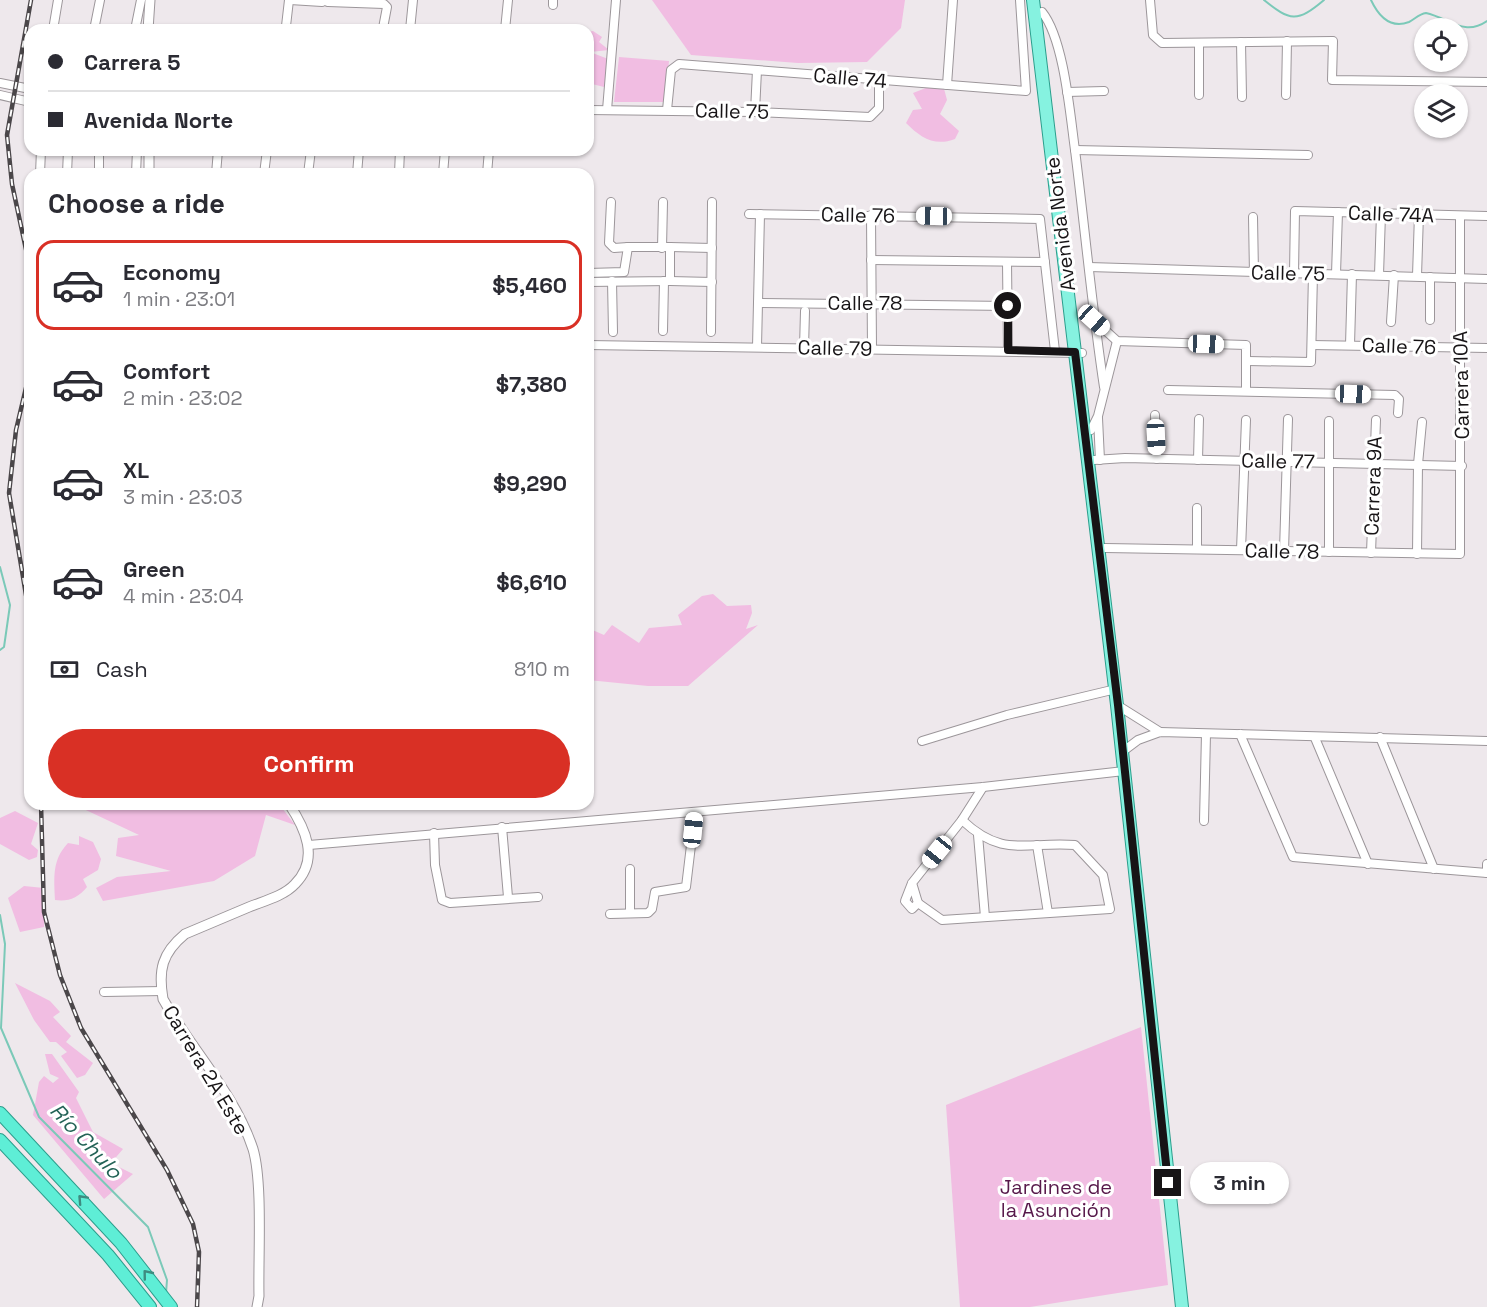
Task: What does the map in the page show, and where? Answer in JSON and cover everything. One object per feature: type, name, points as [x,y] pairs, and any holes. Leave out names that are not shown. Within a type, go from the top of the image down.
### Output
[{"type":"highway","points":[[0,1113],[121,1243],[171,1307]]},
{"type":"highway","points":[[3,1146],[108,1255],[150,1307]]},
{"type":"main road","name":"Avenida Norte","points":[[1034,0],[1078,352],[1097,460],[1125,750],[1189,1307]]},
{"type":"main road","name":"Avenida Norte","points":[[1042,6],[1078,352],[1116,689],[1121,708]]},
{"type":"main road","name":"Avenida Norte","points":[[1125,750],[1124,771],[1182,1307]]},
{"type":"street","points":[[55,24],[58,0]]},
{"type":"street","points":[[95,24],[100,0]]},
{"type":"street","points":[[136,24],[141,0]]},
{"type":"street","points":[[148,24],[150,0]]},
{"type":"street","points":[[286,24],[289,0],[384,4],[387,7],[384,24]]},
{"type":"street","points":[[411,24],[413,0]]},
{"type":"street","points":[[506,24],[508,0]]},
{"type":"street","points":[[607,111],[616,0]]},
{"type":"street","points":[[947,85],[953,0]]},
{"type":"street","name":"Calle 74","points":[[667,110],[671,70],[679,64],[1026,91],[1020,0]]},
{"type":"street","points":[[1150,0],[1153,35],[1162,43],[1333,41],[1332,80],[1487,82]]},
{"type":"street","points":[[1042,6],[1051,26],[1067,92],[1104,387]]},
{"type":"street","points":[[1286,94],[1287,41]]},
{"type":"street","points":[[1240,42],[1242,97]]},
{"type":"street","points":[[1199,43],[1199,95]]},
{"type":"street","points":[[755,112],[757,70]]},
{"type":"street","name":"Calle 75","points":[[594,110],[755,112],[870,117],[876,114],[879,108],[879,81]]},
{"type":"street","points":[[0,82],[24,88]]},
{"type":"street","points":[[1067,92],[1104,91]]},
{"type":"street","points":[[0,96],[24,101]]},
{"type":"street","points":[[1075,150],[1308,155]]},
{"type":"street","points":[[611,202],[609,243],[614,248],[712,248]]},
{"type":"street","points":[[663,202],[667,281],[663,331]]},
{"type":"street","points":[[711,332],[712,202]]},
{"type":"street","name":"Calle 74A","points":[[1294,273],[1294,211],[1487,216]]},
{"type":"street","points":[[1336,274],[1338,212]]},
{"type":"street","name":"Calle 76","points":[[749,214],[1040,219],[1045,262]]},
{"type":"street","points":[[757,347],[760,214]]},
{"type":"street","points":[[1379,275],[1381,214]]},
{"type":"street","points":[[1417,276],[1419,214]]},
{"type":"street","points":[[871,215],[872,349]]},
{"type":"street","name":"Carrera 10A","points":[[1460,216],[1462,466],[1460,554]]},
{"type":"street","points":[[1253,217],[1254,274]]},
{"type":"street","points":[[594,273],[624,272],[628,248]]},
{"type":"street","points":[[871,260],[1045,262],[1055,351]]},
{"type":"street","points":[[1007,262],[1008,350]]},
{"type":"street","name":"Calle 75","points":[[1089,267],[1254,274],[1352,274],[1487,279]]},
{"type":"street","points":[[1248,361],[1311,363],[1313,274]]},
{"type":"street","points":[[1350,345],[1352,274]]},
{"type":"street","points":[[1391,322],[1394,275]]},
{"type":"street","points":[[1430,277],[1430,320]]},
{"type":"street","points":[[594,282],[712,282]]},
{"type":"street","points":[[612,282],[613,332]]},
{"type":"street","name":"Calle 78","points":[[758,303],[1008,306]]},
{"type":"street","points":[[804,348],[805,310]]},
{"type":"street","points":[[1094,320],[1117,341],[1246,345],[1248,361],[1246,391]]},
{"type":"street","points":[[1097,460],[1098,416],[1117,341]]},
{"type":"street","name":"Calle 79","points":[[594,345],[1078,352]]},
{"type":"street","name":"Calle 76","points":[[1312,345],[1487,348]]},
{"type":"street","points":[[1168,390],[1395,395],[1399,399],[1398,412]]},
{"type":"street","points":[[1155,415],[1157,459]]},
{"type":"street","points":[[1091,430],[1098,416]]},
{"type":"street","points":[[1197,460],[1199,419]]},
{"type":"street","points":[[1284,551],[1288,419]]},
{"type":"street","points":[[1241,550],[1245,420]]},
{"type":"street","name":"Carrera 9A","points":[[1371,553],[1376,420]]},
{"type":"street","points":[[1329,421],[1329,552]]},
{"type":"street","points":[[1417,554],[1418,464],[1422,422]]},
{"type":"street","name":"Calle 77","points":[[1097,460],[1243,460],[1462,466]]},
{"type":"street","points":[[1197,508],[1197,549]]},
{"type":"street","name":"Calle 78","points":[[1105,548],[1460,554]]},
{"type":"street","points":[[922,741],[1007,715],[1116,689]]},
{"type":"street","points":[[1121,708],[1160,732],[1487,741]]},
{"type":"street","points":[[1125,750],[1160,732]]},
{"type":"street","points":[[1204,821],[1206,734]]},
{"type":"street","points":[[1240,734],[1293,857],[1487,873],[1487,864]]},
{"type":"street","points":[[1380,737],[1434,869]]},
{"type":"street","points":[[1315,738],[1368,864]]},
{"type":"street","points":[[293,810],[302,823],[309,844],[983,787],[1124,771]]},
{"type":"street","points":[[918,903],[912,909],[905,901],[912,883],[962,820],[983,787]]},
{"type":"street","points":[[610,914],[649,912],[653,895],[657,891],[686,887],[695,812]]},
{"type":"street","points":[[912,883],[918,903],[942,920],[1110,909],[1103,875],[1075,845],[1054,843],[1015,847],[978,835],[962,820]]},
{"type":"street","points":[[502,827],[508,897]]},
{"type":"street","points":[[434,833],[435,865],[442,900],[450,903],[508,897],[538,897]]},
{"type":"street","points":[[978,835],[985,918]]},
{"type":"street","name":"Carrera 2A Este","points":[[256,1307],[259,1296],[257,1185],[253,1150],[238,1116],[177,1023],[162,991],[161,963],[175,943],[185,934],[288,889],[299,879],[308,860],[309,844]]},
{"type":"street","points":[[1037,846],[1048,913]]},
{"type":"street","points":[[630,869],[630,913]]},
{"type":"street","points":[[104,992],[162,991]]},
{"type":"green space","points":[[652,0],[905,0],[901,28],[867,62],[798,63],[691,55]]},
{"type":"green space","points":[[594,32],[602,37],[599,42],[609,50],[594,52]]},
{"type":"green space","points":[[594,54],[616,62],[612,89],[594,84]]},
{"type":"green space","points":[[619,57],[669,61],[665,102],[614,102]]},
{"type":"green space","points":[[943,85],[947,100],[940,114],[959,131],[955,139],[940,142],[922,136],[906,123],[913,110],[922,109],[913,93],[931,86]]},
{"type":"green space","points":[[713,594],[727,606],[751,605],[752,613],[746,629],[758,625],[688,686],[648,686],[594,681],[594,631],[604,635],[612,625],[639,643],[649,628],[682,625],[678,615],[702,596]]},
{"type":"green space","points":[[86,810],[284,810],[295,825],[266,815],[255,856],[214,881],[103,901],[96,888],[117,877],[171,871],[116,856],[118,838],[139,835]]},
{"type":"green space","points":[[15,811],[38,823],[31,844],[38,850],[37,857],[29,860],[0,844],[0,818]]},
{"type":"green space","points":[[79,836],[93,842],[101,859],[98,870],[83,879],[87,887],[80,894],[68,900],[55,900],[54,876],[59,856],[68,843],[79,845]]},
{"type":"green space","points":[[24,886],[44,888],[44,927],[20,932],[8,898]]},
{"type":"green space","points":[[15,983],[50,1001],[60,1012],[53,1017],[71,1036],[66,1042],[93,1063],[85,1075],[77,1078],[61,1056],[67,1052],[56,1042],[50,1042],[34,1020]]},
{"type":"green space","name":"Jardines de la Asunción","points":[[1141,1027],[1168,1285],[1030,1307],[960,1307],[946,1105]]},
{"type":"green space","points":[[45,1054],[52,1054],[79,1092],[76,1098],[93,1132],[123,1149],[111,1163],[133,1174],[104,1199],[33,1115],[39,1082],[44,1076],[53,1083],[59,1078],[50,1074]]},
{"type":"waterway","points":[[1264,0],[1281,12],[1294,16],[1307,13],[1324,0]]},
{"type":"waterway","points":[[1371,0],[1381,15],[1396,24],[1409,22],[1426,13],[1464,27],[1479,25],[1487,21]]},
{"type":"waterway","name":"Río Chulo","points":[[0,567],[10,605],[4,647],[0,650]]},
{"type":"waterway","name":"Río Chulo","points":[[0,915],[5,944],[1,1028],[39,1117],[148,1227],[167,1280],[166,1293]]},
{"type":"railway","points":[[27,24],[31,0]]},
{"type":"railway","points":[[24,39],[7,135],[12,184],[24,240]]},
{"type":"railway","points":[[24,396],[16,430],[9,493],[24,583]]},
{"type":"railway","points":[[41,810],[44,912],[60,975],[81,1028],[167,1170],[193,1224],[199,1252],[197,1307]]},
{"type":"route","points":[[1008,306],[1008,350],[1075,352],[1118,705],[1168,1183]]}]
